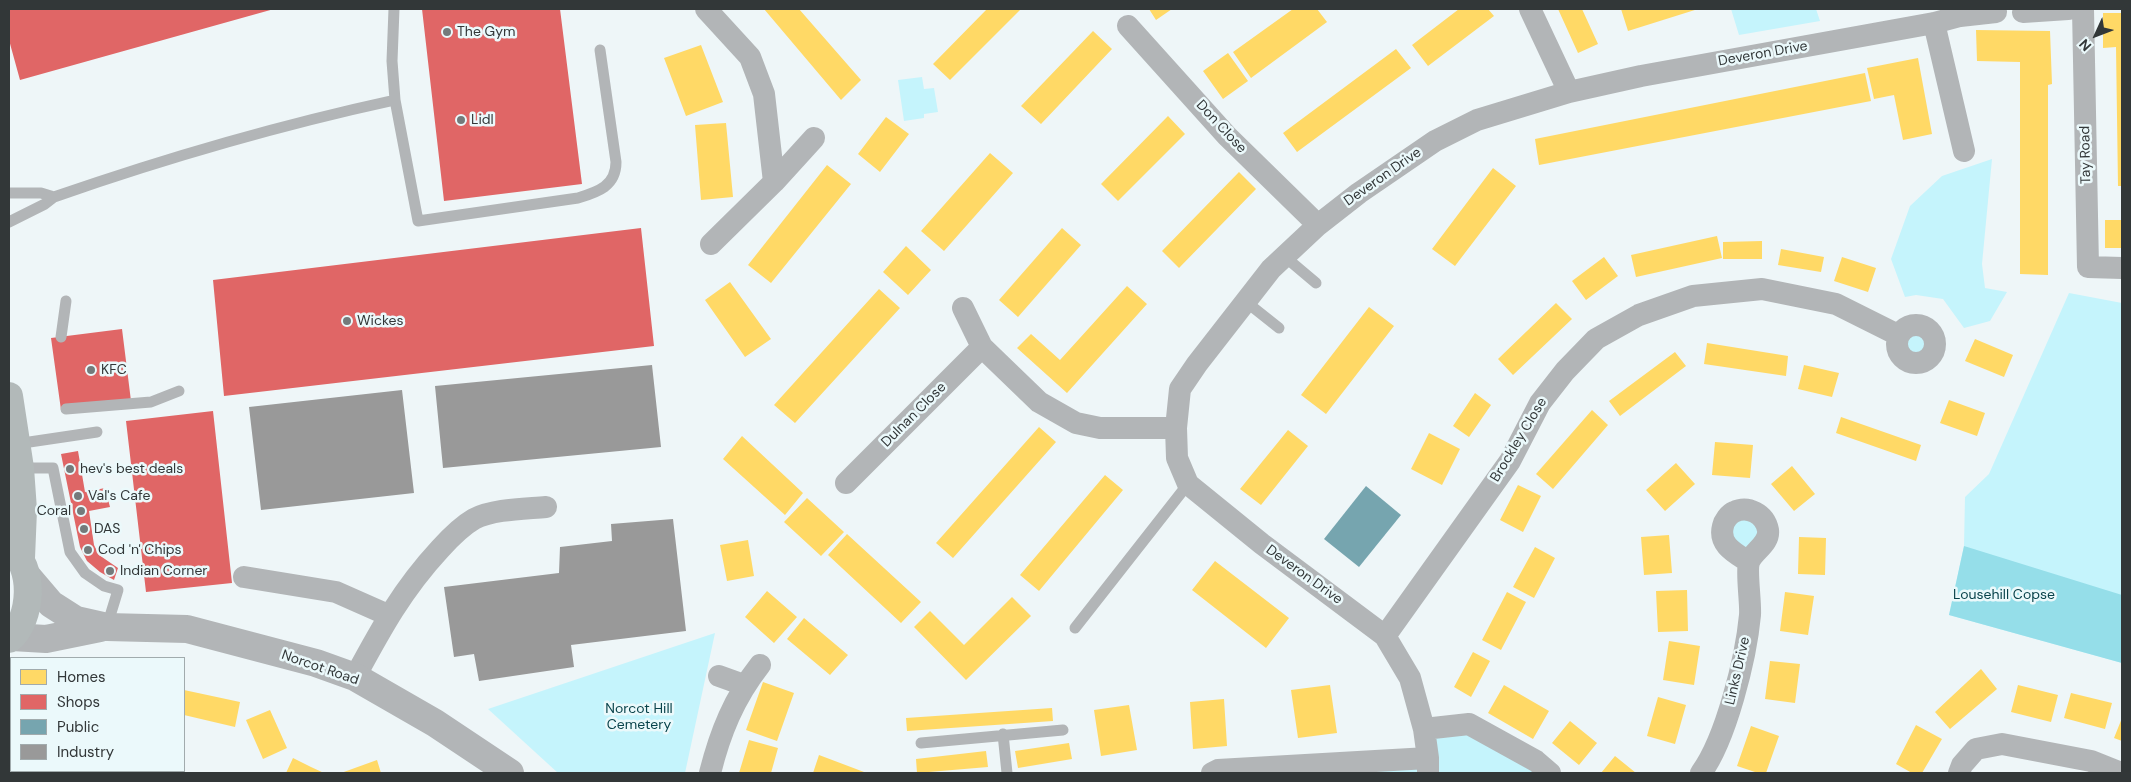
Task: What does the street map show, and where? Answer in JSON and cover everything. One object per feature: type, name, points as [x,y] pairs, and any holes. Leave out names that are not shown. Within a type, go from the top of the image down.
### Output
[{"type":"main road","points":[[9,400],[15,458],[24,510],[19,561],[28,593],[21,620],[10,638]]},
{"type":"street","points":[[706,9],[750,57],[764,94],[774,182]]},
{"type":"street","points":[[1530,9],[1569,92]]},
{"type":"street","points":[[2023,12],[2068,9]]},
{"type":"street","name":"Tay Road","points":[[2083,9],[2088,267],[2122,268]]},
{"type":"street","name":"Deveron Drive","points":[[1377,630],[1262,544],[1188,484],[1178,458],[1176,428],[1180,389],[1245,301],[1284,256],[1318,225],[1359,193],[1435,142],[1477,120],[1569,92],[1641,76],[1934,24],[1960,16],[1996,12]]},
{"type":"street","points":[[1934,24],[1964,151]]},
{"type":"street","name":"Don Close","points":[[1128,26],[1227,136],[1318,225]]},
{"type":"street","points":[[711,244],[774,182],[814,138]]},
{"type":"street","name":"Brockley Close","points":[[1377,630],[1510,461],[1540,403],[1565,371],[1596,339],[1639,315],[1693,296],[1762,289],[1836,304],[1898,335]]},
{"type":"street","points":[[963,308],[982,347],[1038,402],[1076,423],[1100,428],[1176,428]]},
{"type":"street","name":"Dulnan Close","points":[[846,483],[982,347]]},
{"type":"street","points":[[355,677],[388,616],[416,574],[449,539],[475,519],[505,510],[546,507]]},
{"type":"street","name":"Norcot Road","points":[[19,561],[51,604],[76,620],[107,627],[187,630],[316,663],[355,677],[435,723],[510,773]]},
{"type":"street","name":"Links Drive","points":[[1701,773],[1708,763],[1728,712],[1744,658],[1750,614],[1749,562]]},
{"type":"street","points":[[244,577],[336,592],[388,616]]},
{"type":"street","name":"Norcot Road","points":[[10,638],[46,639],[107,627]]},
{"type":"street","points":[[1212,773],[1218,770],[1428,766],[1424,730],[1410,678],[1377,630]]},
{"type":"street","points":[[710,773],[717,743],[744,685],[760,665]]},
{"type":"street","points":[[719,676],[744,685]]},
{"type":"street","points":[[1424,730],[1469,724],[1536,762],[1550,773]]},
{"type":"street","points":[[1959,773],[1962,765],[1976,749],[2002,744],[2091,761],[2121,773]]},
{"type":"lane","points":[[394,9],[392,61],[395,100],[418,221],[578,198],[599,192],[606,187],[616,171],[616,162],[600,50]]},
{"type":"lane","points":[[9,222],[45,204],[54,196],[165,159],[302,122],[395,100]]},
{"type":"lane","points":[[9,193],[41,192],[54,196]]},
{"type":"lane","points":[[1284,256],[1316,283]]},
{"type":"lane","points":[[61,337],[66,301]]},
{"type":"lane","points":[[1245,301],[1279,328]]},
{"type":"lane","points":[[66,409],[151,402],[178,390]]},
{"type":"lane","points":[[15,458],[97,432]]},
{"type":"lane","points":[[15,458],[53,468],[70,552],[85,573],[104,586],[118,590],[107,627]]},
{"type":"lane","points":[[1075,628],[1188,484]]},
{"type":"lane","points":[[921,743],[1063,730]]},
{"type":"lane","points":[[1003,734],[1007,773]]},
{"type":"green space","points":[[1731,9],[1816,9],[1820,21],[1739,35]]},
{"type":"green space","points":[[922,77],[924,89],[934,88],[938,112],[924,114],[924,118],[904,121],[898,80]]},
{"type":"green space","points":[[1992,159],[1982,264],[1985,288],[2007,292],[1990,321],[1964,328],[1943,299],[1916,295],[1905,297],[1891,259],[1910,206],[1942,176]]},
{"type":"green space","points":[[2069,293],[2122,303],[2122,663],[1949,615],[1964,546],[1965,497],[1989,474]]},
{"type":"green space","points":[[1916,325],[1930,330],[1935,344],[1930,358],[1916,363],[1902,358],[1897,344],[1902,330]]},
{"type":"green space","points":[[1763,518],[1749,562],[1723,522]]},
{"type":"green space","name":"Lousehill Copse","points":[[1964,546],[2122,595],[2122,663],[1949,615]]},
{"type":"green space","name":"Norcot Hill Cemetery","points":[[715,633],[685,773],[558,773],[488,709]]},
{"type":"green space","points":[[1469,724],[1550,773],[1377,773],[1377,761],[1428,758],[1424,729]]},
{"type":"building: Homes","points":[[764,9],[799,9],[861,80],[841,100]]},
{"type":"building: Homes","points":[[987,9],[1021,9],[950,80],[933,64]]},
{"type":"building: Homes","points":[[1149,9],[1172,9],[1156,20]]},
{"type":"building: Homes","points":[[1293,9],[1317,9],[1327,22],[1251,78],[1233,52]]},
{"type":"building: Homes","points":[[1459,9],[1488,9],[1494,16],[1428,66],[1412,45]]},
{"type":"building: Homes","points":[[1558,9],[1582,9],[1598,44],[1578,53]]},
{"type":"building: Homes","points":[[1621,9],[1698,9],[1628,31]]},
{"type":"building: Homes","points":[[2103,13],[2122,13],[2122,186],[2118,186],[2116,47],[2103,48]]},
{"type":"building: Homes","points":[[1976,30],[2050,31],[2052,84],[2048,85],[2048,275],[2020,274],[2020,62],[1977,61]]},
{"type":"building: Homes","points":[[1093,31],[1112,49],[1041,124],[1021,106]]},
{"type":"building: Homes","points":[[701,45],[723,102],[686,116],[664,58]]},
{"type":"building: Homes","points":[[1396,49],[1411,68],[1297,152],[1283,133]]},
{"type":"building: Homes","points":[[1228,53],[1248,81],[1223,99],[1203,71]]},
{"type":"building: Homes","points":[[1918,58],[1932,134],[1903,140],[1894,95],[1874,99],[1867,68]]},
{"type":"building: Homes","points":[[1865,73],[1871,101],[1539,165],[1535,139]]},
{"type":"building: Homes","points":[[1168,116],[1185,134],[1118,201],[1101,184]]},
{"type":"building: Homes","points":[[886,117],[909,134],[880,172],[858,154]]},
{"type":"building: Homes","points":[[726,123],[733,197],[701,200],[695,125]]},
{"type":"building: Homes","points":[[990,153],[1013,173],[944,251],[921,231]]},
{"type":"building: Homes","points":[[827,165],[851,184],[771,283],[748,265]]},
{"type":"building: Homes","points":[[1493,168],[1516,186],[1455,266],[1432,249]]},
{"type":"building: Homes","points":[[1239,172],[1256,189],[1179,268],[1162,251]]},
{"type":"building: Homes","points":[[2105,220],[2122,220],[2122,248],[2105,248]]},
{"type":"building: Homes","points":[[1062,228],[1081,245],[1018,317],[999,300]]},
{"type":"building: Homes","points":[[1717,236],[1722,258],[1636,277],[1631,255]]},
{"type":"building: Homes","points":[[1762,241],[1762,259],[1723,259],[1723,242]]},
{"type":"building: Homes","points":[[906,246],[931,270],[908,295],[883,272]]},
{"type":"building: Homes","points":[[1781,249],[1824,257],[1821,272],[1778,265]]},
{"type":"building: Homes","points":[[1604,257],[1618,276],[1586,300],[1572,281]]},
{"type":"building: Homes","points":[[1842,257],[1876,268],[1868,292],[1834,281]]},
{"type":"building: Homes","points":[[730,282],[771,339],[745,357],[705,300]]},
{"type":"building: Homes","points":[[1127,286],[1147,304],[1067,393],[1017,348],[1031,334],[1060,360]]},
{"type":"building: Homes","points":[[879,289],[900,308],[795,423],[774,405]]},
{"type":"building: Homes","points":[[1556,303],[1572,319],[1513,375],[1498,359]]},
{"type":"building: Homes","points":[[1369,307],[1394,326],[1326,414],[1301,395]]},
{"type":"building: Homes","points":[[1975,339],[2013,355],[2004,377],[1965,361]]},
{"type":"building: Homes","points":[[1707,343],[1788,356],[1786,376],[1704,364]]},
{"type":"building: Homes","points":[[1675,352],[1686,366],[1620,416],[1609,401]]},
{"type":"building: Homes","points":[[1804,365],[1839,373],[1832,397],[1798,389]]},
{"type":"building: Homes","points":[[1475,393],[1491,405],[1469,437],[1453,426]]},
{"type":"building: Homes","points":[[1949,400],[1985,413],[1977,436],[1940,423]]},
{"type":"building: Homes","points":[[1592,410],[1608,425],[1553,489],[1536,474]]},
{"type":"building: Homes","points":[[1841,417],[1921,445],[1916,461],[1836,433]]},
{"type":"building: Homes","points":[[1039,427],[1056,442],[953,558],[936,543]]},
{"type":"building: Homes","points":[[1288,430],[1308,446],[1261,505],[1240,489]]},
{"type":"building: Homes","points":[[1429,433],[1460,449],[1442,485],[1411,469]]},
{"type":"building: Homes","points":[[742,436],[803,493],[785,515],[723,459]]},
{"type":"building: Homes","points":[[1715,442],[1753,445],[1750,478],[1712,475]]},
{"type":"building: Homes","points":[[1676,463],[1695,484],[1665,511],[1646,490]]},
{"type":"building: Homes","points":[[1792,466],[1815,494],[1794,511],[1771,484]]},
{"type":"building: Homes","points":[[1105,475],[1123,490],[1039,591],[1020,575]]},
{"type":"building: Homes","points":[[1518,485],[1541,496],[1523,532],[1500,520]]},
{"type":"building: Homes","points":[[807,498],[844,532],[821,556],[784,522]]},
{"type":"building: Homes","points":[[847,534],[921,602],[901,623],[828,555]]},
{"type":"building: Homes","points":[[1669,535],[1672,573],[1644,575],[1641,537]]},
{"type":"building: Homes","points":[[1799,537],[1826,538],[1825,575],[1798,574]]},
{"type":"building: Homes","points":[[748,540],[754,576],[727,581],[720,545]]},
{"type":"building: Homes","points":[[1535,547],[1555,558],[1534,598],[1513,587]]},
{"type":"building: Homes","points":[[1215,561],[1289,618],[1266,648],[1192,590]]},
{"type":"building: Homes","points":[[1687,590],[1688,631],[1658,632],[1656,591]]},
{"type":"building: Homes","points":[[767,591],[797,617],[774,643],[745,617]]},
{"type":"building: Homes","points":[[1507,592],[1526,602],[1501,650],[1482,640]]},
{"type":"building: Homes","points":[[1785,592],[1814,596],[1808,635],[1780,631]]},
{"type":"building: Homes","points":[[1012,597],[1031,616],[966,680],[914,627],[930,611],[964,645]]},
{"type":"building: Homes","points":[[804,618],[848,655],[830,675],[787,639]]},
{"type":"building: Homes","points":[[1669,641],[1700,646],[1694,685],[1663,680]]},
{"type":"building: Homes","points":[[1473,652],[1490,661],[1471,697],[1454,687]]},
{"type":"building: Homes","points":[[1770,661],[1800,664],[1795,703],[1765,699]]},
{"type":"building: Homes","points":[[1981,669],[1997,689],[1950,729],[1935,712]]},
{"type":"building: Homes","points":[[763,682],[794,693],[777,741],[746,730]]},
{"type":"building: Homes","points":[[1330,685],[1337,733],[1298,738],[1291,690]]},
{"type":"building: Homes","points":[[1504,685],[1549,711],[1533,739],[1488,713]]},
{"type":"building: Homes","points":[[2018,685],[2058,695],[2051,722],[2011,712]]},
{"type":"building: Homes","points":[[185,690],[240,702],[235,727],[185,715]]},
{"type":"building: Homes","points":[[2071,693],[2112,703],[2105,729],[2064,718]]},
{"type":"building: Homes","points":[[1658,697],[1686,705],[1675,744],[1647,736]]},
{"type":"building: Homes","points":[[1224,699],[1227,746],[1193,749],[1190,702]]},
{"type":"building: Homes","points":[[1129,705],[1137,750],[1101,756],[1094,710]]},
{"type":"building: Homes","points":[[1052,708],[1053,721],[907,731],[906,718]]},
{"type":"building: Homes","points":[[270,710],[287,748],[263,759],[246,720]]},
{"type":"building: Homes","points":[[2122,718],[2122,741],[2114,738]]},
{"type":"building: Homes","points":[[1570,721],[1597,743],[1579,765],[1552,743]]},
{"type":"building: Homes","points":[[1916,725],[1942,739],[1922,773],[1912,773],[1896,764]]},
{"type":"building: Homes","points":[[1751,726],[1779,736],[1766,773],[1758,773],[1737,766]]},
{"type":"building: Homes","points":[[749,740],[778,748],[771,773],[739,773]]},
{"type":"building: Homes","points":[[1069,743],[1072,759],[1018,768],[1015,751]]},
{"type":"building: Homes","points":[[986,751],[988,767],[917,773],[916,759]]},
{"type":"building: Homes","points":[[819,755],[864,772],[864,773],[813,773]]},
{"type":"building: Homes","points":[[1615,756],[1636,773],[1601,773]]},
{"type":"building: Homes","points":[[293,758],[311,767],[324,773],[286,773]]},
{"type":"building: Homes","points":[[377,760],[381,773],[341,773]]},
{"type":"building: Homes","points":[[60,772],[92,772],[91,773]]},
{"type":"building: Shops","points":[[9,9],[274,9],[20,80],[9,40]]},
{"type":"building: Shops","points":[[422,9],[560,9],[582,184],[444,201]]},
{"type":"building: Shops","points":[[641,228],[654,346],[224,396],[213,280]]},
{"type":"building: Shops","name":"KFC","points":[[122,329],[131,401],[61,410],[51,338]]},
{"type":"building: Shops","points":[[213,411],[232,583],[146,592],[126,421]]},
{"type":"building: Shops","points":[[78,451],[85,492],[105,488],[110,507],[89,511],[94,545],[99,555],[118,568],[114,580],[100,572],[87,561],[80,547],[61,454]]},
{"type":"building: Public","points":[[1366,486],[1401,515],[1359,567],[1324,539]]},
{"type":"building: Industry","points":[[652,365],[661,447],[443,468],[435,386]]},
{"type":"building: Industry","points":[[402,390],[414,493],[261,510],[249,407]]},
{"type":"building: Industry","points":[[673,519],[686,631],[571,645],[574,667],[479,681],[474,654],[454,657],[444,587],[559,573],[560,547],[612,541],[611,524]]},
{"type":"place","name":"The Gym","points":[[447,32]]},
{"type":"place","name":"Lidl","points":[[461,120]]},
{"type":"place","name":"Wickes","points":[[347,321]]},
{"type":"place","name":"KFC","points":[[91,370]]},
{"type":"place","name":"hev's best deals","points":[[70,469]]},
{"type":"place","name":"Val's Cafe","points":[[78,496]]},
{"type":"place","name":"Coral","points":[[81,511]]},
{"type":"place","name":"DAS","points":[[84,529]]},
{"type":"place","name":"Cod 'n' Chips","points":[[88,550]]},
{"type":"place","name":"Indian Corner","points":[[110,571]]}]
